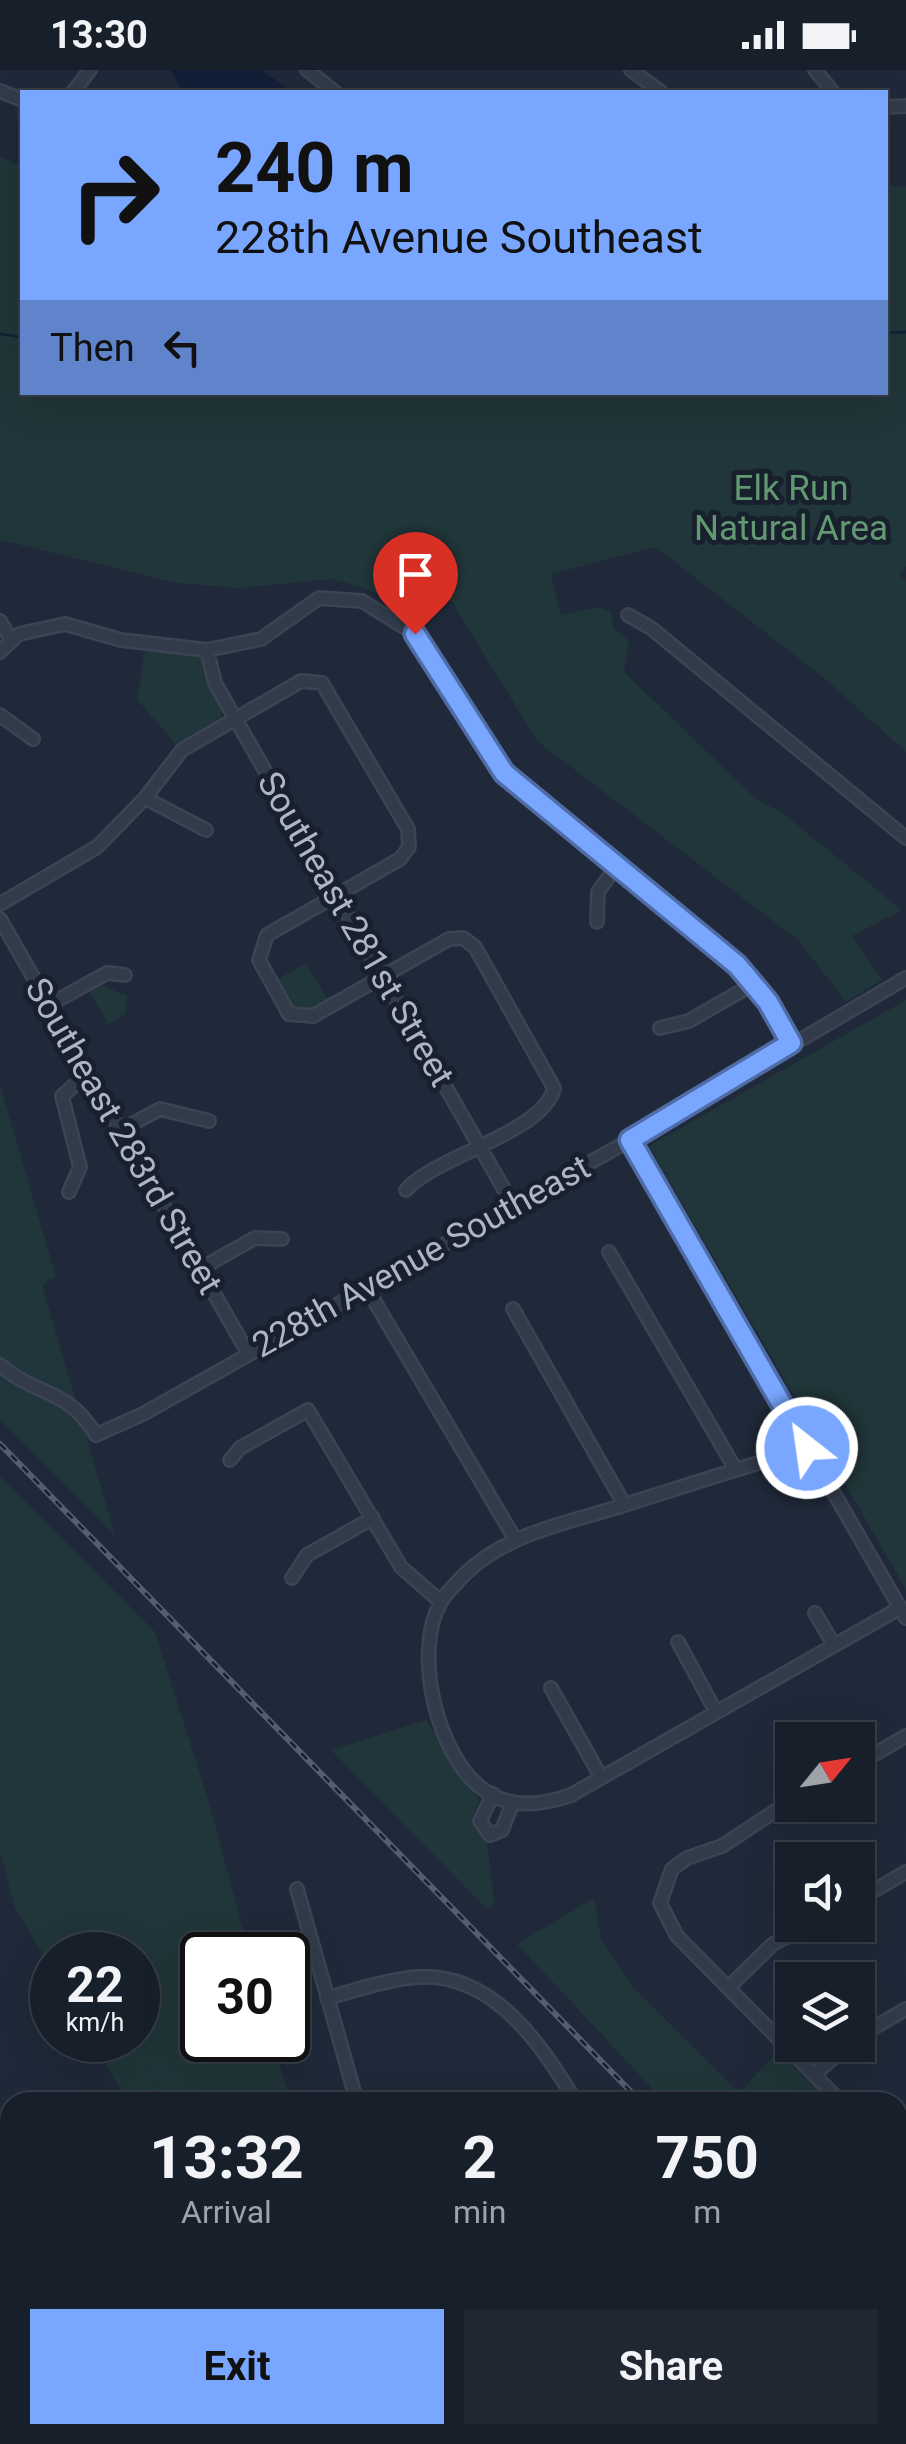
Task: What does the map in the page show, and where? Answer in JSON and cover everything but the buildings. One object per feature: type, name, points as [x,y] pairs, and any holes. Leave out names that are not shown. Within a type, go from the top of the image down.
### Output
[{"type":"street","points":[[75,90],[90,70]]},
{"type":"street","points":[[307,70],[332,90]]},
{"type":"street","points":[[631,70],[658,90]]},
{"type":"street","points":[[815,70],[831,90]]},
{"type":"street","points":[[0,652],[10,638],[36,626],[65,624],[120,640],[207,650],[261,639],[318,598],[346,597],[382,610],[415,634],[494,763],[754,983],[791,1043]]},
{"type":"street","points":[[628,615],[651,628],[906,838]]},
{"type":"street","points":[[0,621],[10,638]]},
{"type":"street","name":"Southeast 281st Street","points":[[207,650],[214,683],[514,1204]]},
{"type":"street","points":[[0,904],[86,855],[146,798],[182,750],[301,682],[314,680],[326,688],[408,829],[409,847],[400,859],[274,928],[259,950],[261,967],[284,1007],[296,1016],[313,1016],[450,939],[463,938],[475,947],[553,1082],[552,1097],[544,1108],[426,1172],[406,1190]]},
{"type":"street","points":[[0,715],[33,740]]},
{"type":"street","points":[[146,798],[206,830]]},
{"type":"street","points":[[597,922],[598,892],[615,868]]},
{"type":"street","name":"Southeast 283rd Street","points":[[0,919],[248,1353]]},
{"type":"street","points":[[49,1005],[107,974],[126,975]]},
{"type":"street","name":"228th Avenue Southeast","points":[[0,1365],[22,1382],[66,1398],[96,1435],[143,1414],[630,1140],[906,978]]},
{"type":"street","points":[[660,1028],[689,1021],[754,983]]},
{"type":"street","points":[[69,1192],[80,1168],[62,1096],[90,1072]]},
{"type":"street","points":[[121,1130],[160,1109],[209,1121]]},
{"type":"street","points":[[630,1140],[903,1613],[834,1645],[554,1802],[513,1802],[493,1794],[468,1772],[441,1725],[431,1697],[429,1643],[440,1602],[467,1572],[515,1539],[807,1448]]},
{"type":"street","points":[[200,1269],[254,1238],[282,1239]]},
{"type":"street","points":[[608,1252],[736,1470]]},
{"type":"street","points":[[366,1287],[515,1539]]},
{"type":"street","points":[[513,1310],[624,1504]]},
{"type":"street","points":[[230,1460],[240,1448],[308,1410],[401,1567],[440,1602]]},
{"type":"street","points":[[292,1578],[307,1555],[372,1518]]},
{"type":"street","points":[[815,1613],[834,1645]]},
{"type":"street","points":[[678,1642],[716,1712]]},
{"type":"street","points":[[551,1688],[602,1777]]},
{"type":"street","points":[[875,1754],[906,1736]]},
{"type":"street","points":[[493,1794],[480,1822],[490,1835],[502,1830],[513,1802]]},
{"type":"street","points":[[775,1811],[722,1846],[678,1864],[661,1894],[662,1911],[671,1929],[831,2092]]},
{"type":"street","points":[[875,1890],[906,1872]]},
{"type":"street","points":[[297,1889],[354,2092]]},
{"type":"street","points":[[730,1986],[778,1942]]},
{"type":"street","points":[[327,1998],[398,1980],[440,1979],[480,1991],[500,2004],[536,2042],[569,2092]]},
{"type":"street","points":[[875,2026],[906,2009]]},
{"type":"street","points":[[814,2076],[829,2062]]},
{"type":"green space","name":"Elk Run Natural Area","points":[[0,156],[20,167],[20,395],[888,395],[888,186],[906,186],[906,566],[899,574],[906,581],[906,752],[830,683],[656,547],[551,574],[561,615],[598,607],[611,611],[614,630],[629,640],[624,672],[757,800],[781,812],[902,910],[852,936],[882,980],[846,1002],[798,940],[537,741],[442,585],[405,608],[368,589],[333,579],[239,588],[176,583],[0,540]]},
{"type":"green space","points":[[145,650],[200,656],[222,706],[221,720],[176,745],[137,699]]},
{"type":"green space","points":[[306,963],[327,999],[306,1011],[297,1010],[275,981]]},
{"type":"green space","points":[[101,985],[127,996],[125,1014],[108,1024],[89,991]]},
{"type":"green space","points":[[906,1000],[906,1589],[649,1146]]},
{"type":"green space","points":[[0,1085],[56,1277],[42,1285],[115,1535],[0,1420]]},
{"type":"green space","points":[[0,1476],[155,1632],[209,1803],[244,1932],[180,1932],[180,2062],[279,2062],[287,2092],[119,2092],[105,2062],[160,2062],[160,1932],[30,1933],[14,1905],[0,1851]]},
{"type":"green space","points":[[426,1720],[479,1800],[471,1821],[487,1841],[494,1905],[487,1909],[331,1750]]},
{"type":"green space","points":[[594,1898],[601,1940],[633,1987],[739,2092],[656,2092],[517,1944]]},
{"type":"green space","points":[[775,2055],[775,2062],[790,2062],[819,2092],[739,2092]]},
{"type":"water","points":[[170,70],[261,70],[290,90],[218,90],[181,89]]},
{"type":"waterway","points":[[888,333],[906,332]]},
{"type":"waterway","points":[[0,334],[20,337]]},
{"type":"railway","points":[[0,1444],[631,2092]]},
{"type":"route","points":[[415,634],[494,763],[615,868],[737,965],[768,1002],[791,1043],[630,1140],[807,1448]]}]
